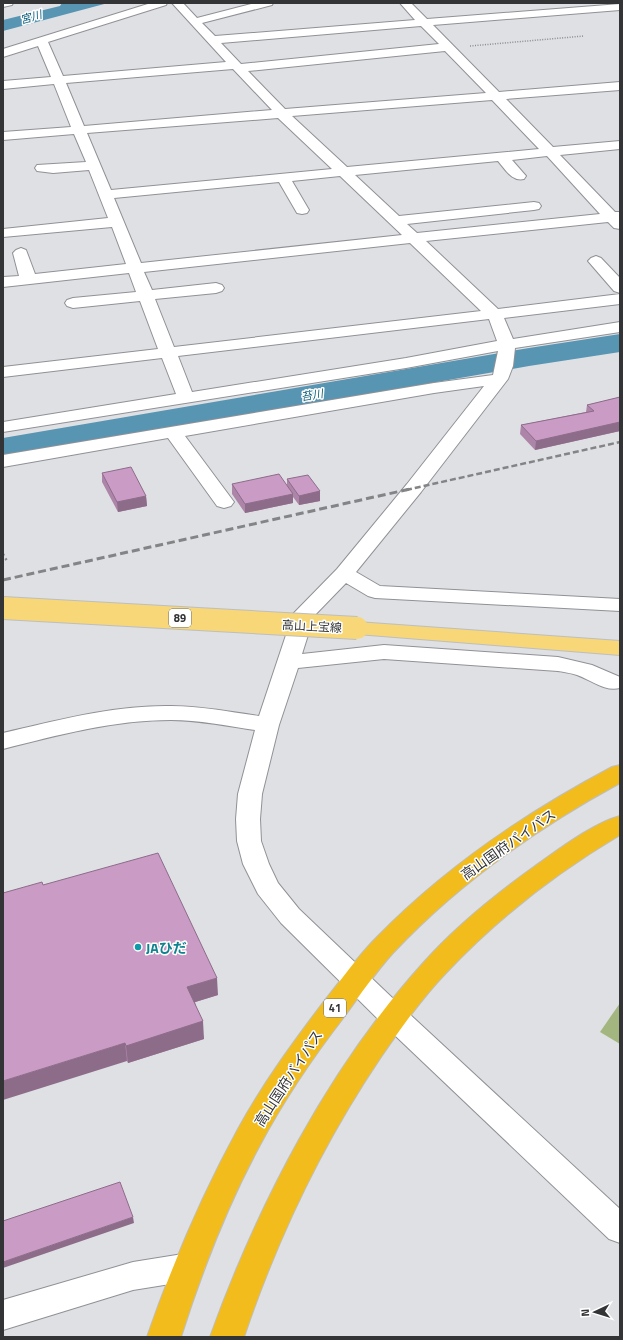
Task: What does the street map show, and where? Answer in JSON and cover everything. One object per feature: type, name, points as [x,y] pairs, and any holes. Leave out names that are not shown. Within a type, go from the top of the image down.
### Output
[{"type":"highway","name":"高山国府バイパス","points":[[164,1337],[189,1267],[216,1206],[250,1137],[287,1076],[355,981],[392,938],[438,896],[484,858],[533,823],[620,773]]},
{"type":"highway","points":[[227,1337],[253,1268],[283,1202],[315,1141],[351,1080],[394,1017],[435,967],[514,895],[558,863],[620,824]]},
{"type":"main road","name":"高山上宝線","points":[[3,608],[357,628],[620,648]]},
{"type":"street","points":[[3,4],[8,3]]},
{"type":"street","points":[[3,53],[162,3]]},
{"type":"street","points":[[177,3],[282,114],[494,314],[504,332],[507,347],[506,365],[500,377],[414,488],[344,573],[304,614],[268,725],[250,794],[248,819],[249,841],[256,864],[268,888],[290,916],[355,981],[620,1229]]},
{"type":"street","points":[[194,22],[268,3]]},
{"type":"street","points":[[405,3],[617,219]]},
{"type":"street","points":[[211,40],[615,8],[620,15]]},
{"type":"street","points":[[42,41],[117,222],[186,398]]},
{"type":"street","points":[[3,85],[238,67],[448,47]]},
{"type":"street","points":[[3,136],[620,86]]},
{"type":"street","points":[[105,195],[552,153],[620,145]]},
{"type":"street","points":[[502,157],[519,176]]},
{"type":"street","points":[[42,168],[53,169],[93,166]]},
{"type":"street","points":[[283,178],[302,210]]},
{"type":"street","points":[[397,221],[534,206]]},
{"type":"street","points":[[3,282],[617,219]]},
{"type":"street","points":[[3,233],[117,222]]},
{"type":"street","points":[[21,253],[27,274],[25,280]]},
{"type":"street","points":[[596,260],[620,288]]},
{"type":"street","points":[[73,303],[216,288]]},
{"type":"street","points":[[3,372],[620,299]]},
{"type":"street","points":[[3,427],[491,347],[507,347],[620,327]]},
{"type":"street","points":[[3,461],[500,377]]},
{"type":"street","points":[[173,432],[224,502]]},
{"type":"street","points":[[344,573],[375,592],[620,605]]},
{"type":"street","points":[[289,662],[363,653],[408,654],[558,664],[584,670],[614,683]]},
{"type":"street","points":[[3,741],[96,721],[162,714],[202,715],[268,725]]},
{"type":"street","points":[[3,1315],[133,1276],[189,1267]]},
{"type":"path","points":[[448,47],[584,36]]},
{"type":"path","points":[[3,554],[7,560]]},
{"type":"green space","points":[[620,1003],[620,1044],[600,1032]]},
{"type":"water","name":"宮川","points":[[62,3],[108,3],[3,31],[3,20],[60,6]]},
{"type":"building","points":[[620,397],[620,422],[536,441],[521,425],[594,411],[587,405]]},
{"type":"building","points":[[131,467],[146,496],[117,502],[102,473]]},
{"type":"building","points":[[279,474],[293,494],[245,504],[232,484]]},
{"type":"building","points":[[308,475],[320,491],[299,496],[287,479]]},
{"type":"building","points":[[158,853],[217,978],[187,987],[203,1021],[126,1046],[125,1043],[3,1081],[3,893],[42,882],[43,885]]},
{"type":"building","points":[[120,1182],[133,1217],[3,1262],[3,1221]]},
{"type":"waterway","name":"苔川","points":[[3,448],[529,357],[620,343]]},
{"type":"railway","points":[[406,490],[620,442]]},
{"type":"railway","points":[[3,580],[410,489]]},
{"type":"place","name":"JAひだ","points":[[138,947]]}]
